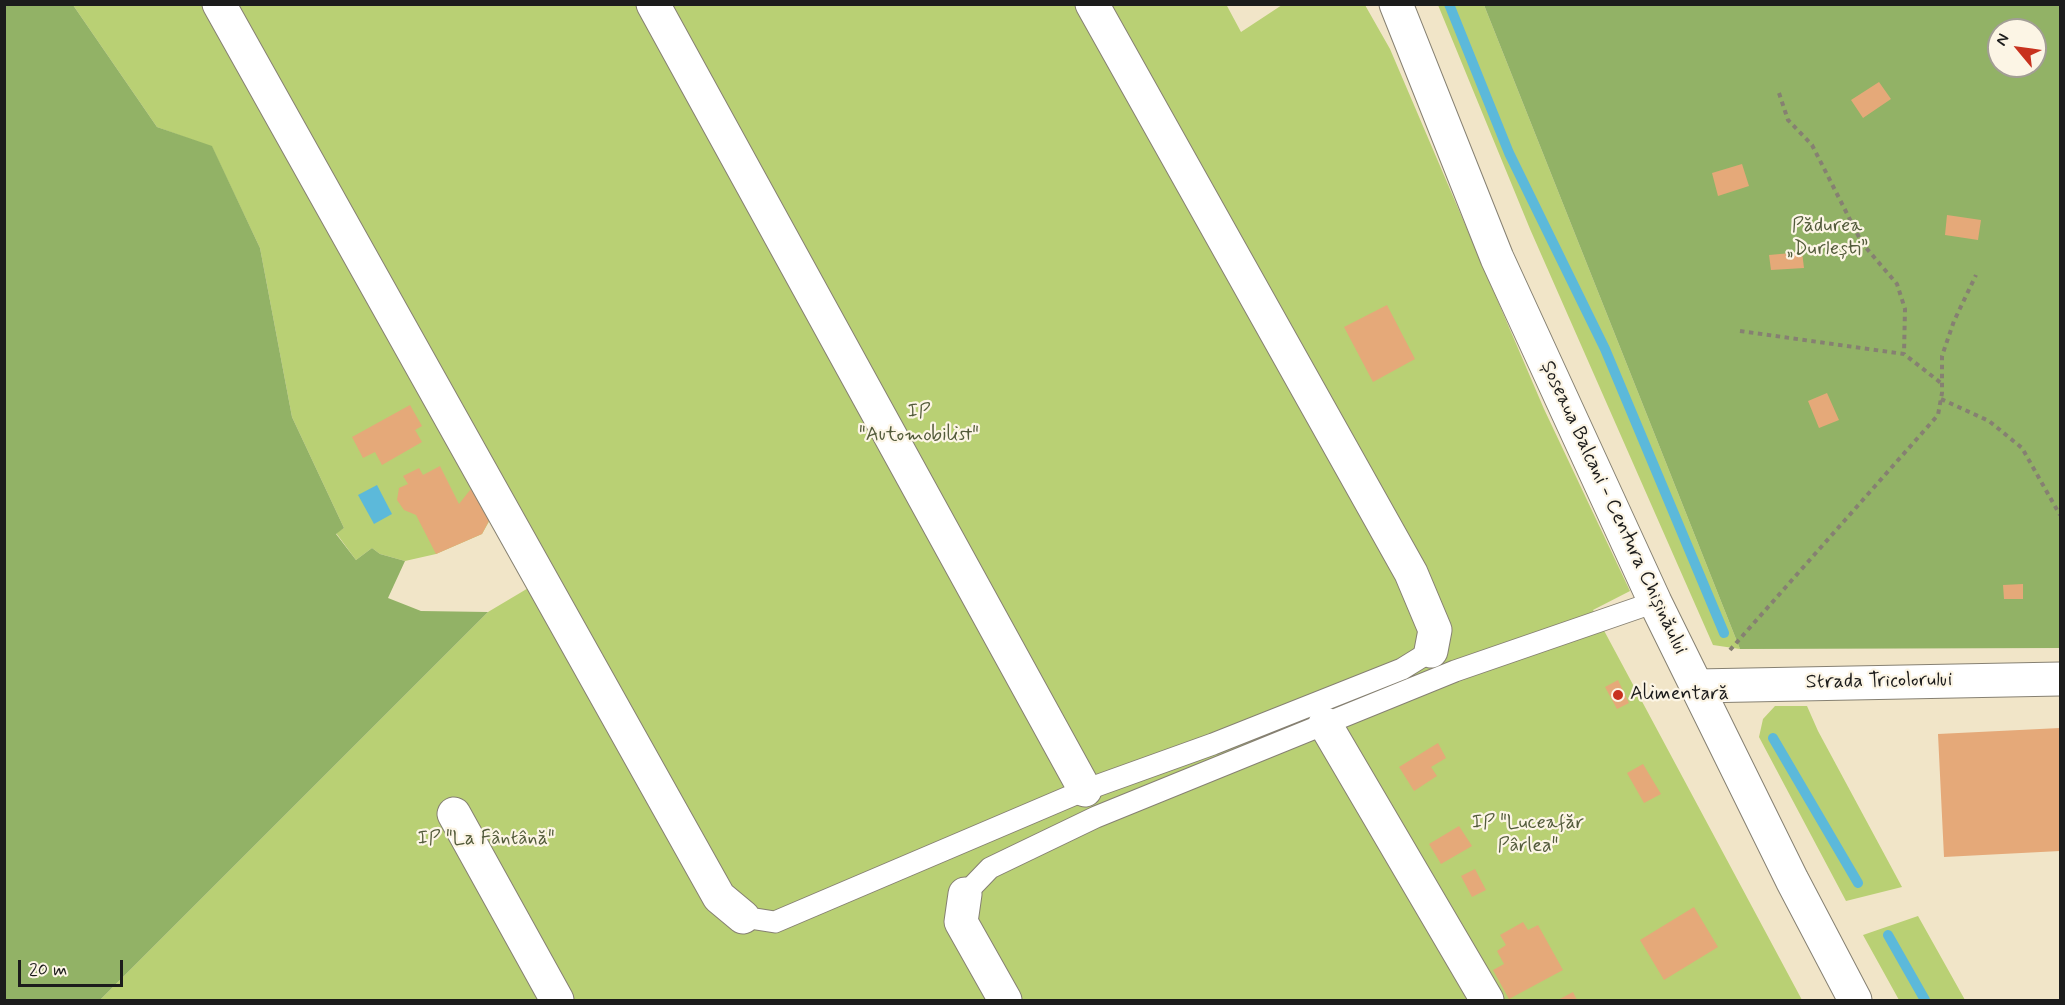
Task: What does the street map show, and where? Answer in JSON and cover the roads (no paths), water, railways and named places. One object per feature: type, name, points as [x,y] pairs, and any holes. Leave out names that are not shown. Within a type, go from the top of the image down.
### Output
[{"type":"main road","points":[[219,4],[718,897],[743,917]]},
{"type":"main road","points":[[653,4],[1085,790]]},
{"type":"main road","points":[[1092,4],[1411,573],[1434,630],[1431,651]]},
{"type":"main road","name":"Șoseaua Balcani - Centura Chișinăului","points":[[1396,4],[1497,258],[1655,602],[1792,880],[1855,1000]]},
{"type":"main road","name":"Strada Tricolorului","points":[[1697,686],[2061,679]]},
{"type":"main road","points":[[1324,724],[1487,1000]]},
{"type":"main road","points":[[454,814],[557,1000]]},
{"type":"main road","points":[[965,894],[961,922],[1005,1000]]},
{"type":"lane","points":[[965,894],[990,868],[1096,817],[1455,671],[1655,602]]},
{"type":"lane","points":[[743,917],[775,922],[1085,790],[1213,744],[1402,669],[1431,651]]},
{"type":"water","points":[[377,485],[392,514],[374,524],[358,495]]},
{"type":"waterway","points":[[1449,4],[1509,153],[1605,349],[1724,633]]},
{"type":"waterway","points":[[1773,738],[1858,883]]},
{"type":"waterway","points":[[1888,935],[1925,1000]]},
{"type":"place","name":"Alimentară","points":[[1618,695]]},
{"type":"park label","name":"Pădurea „Durlești”","points":[[1827,238]]},
{"type":"park label","name":"IP \"Automobilist\"","points":[[919,424]]},
{"type":"park label","name":"IP \"Luceafăr Pârlea\"","points":[[1528,836]]},
{"type":"park label","name":"IP \"La Fântână\"","points":[[486,840]]}]
